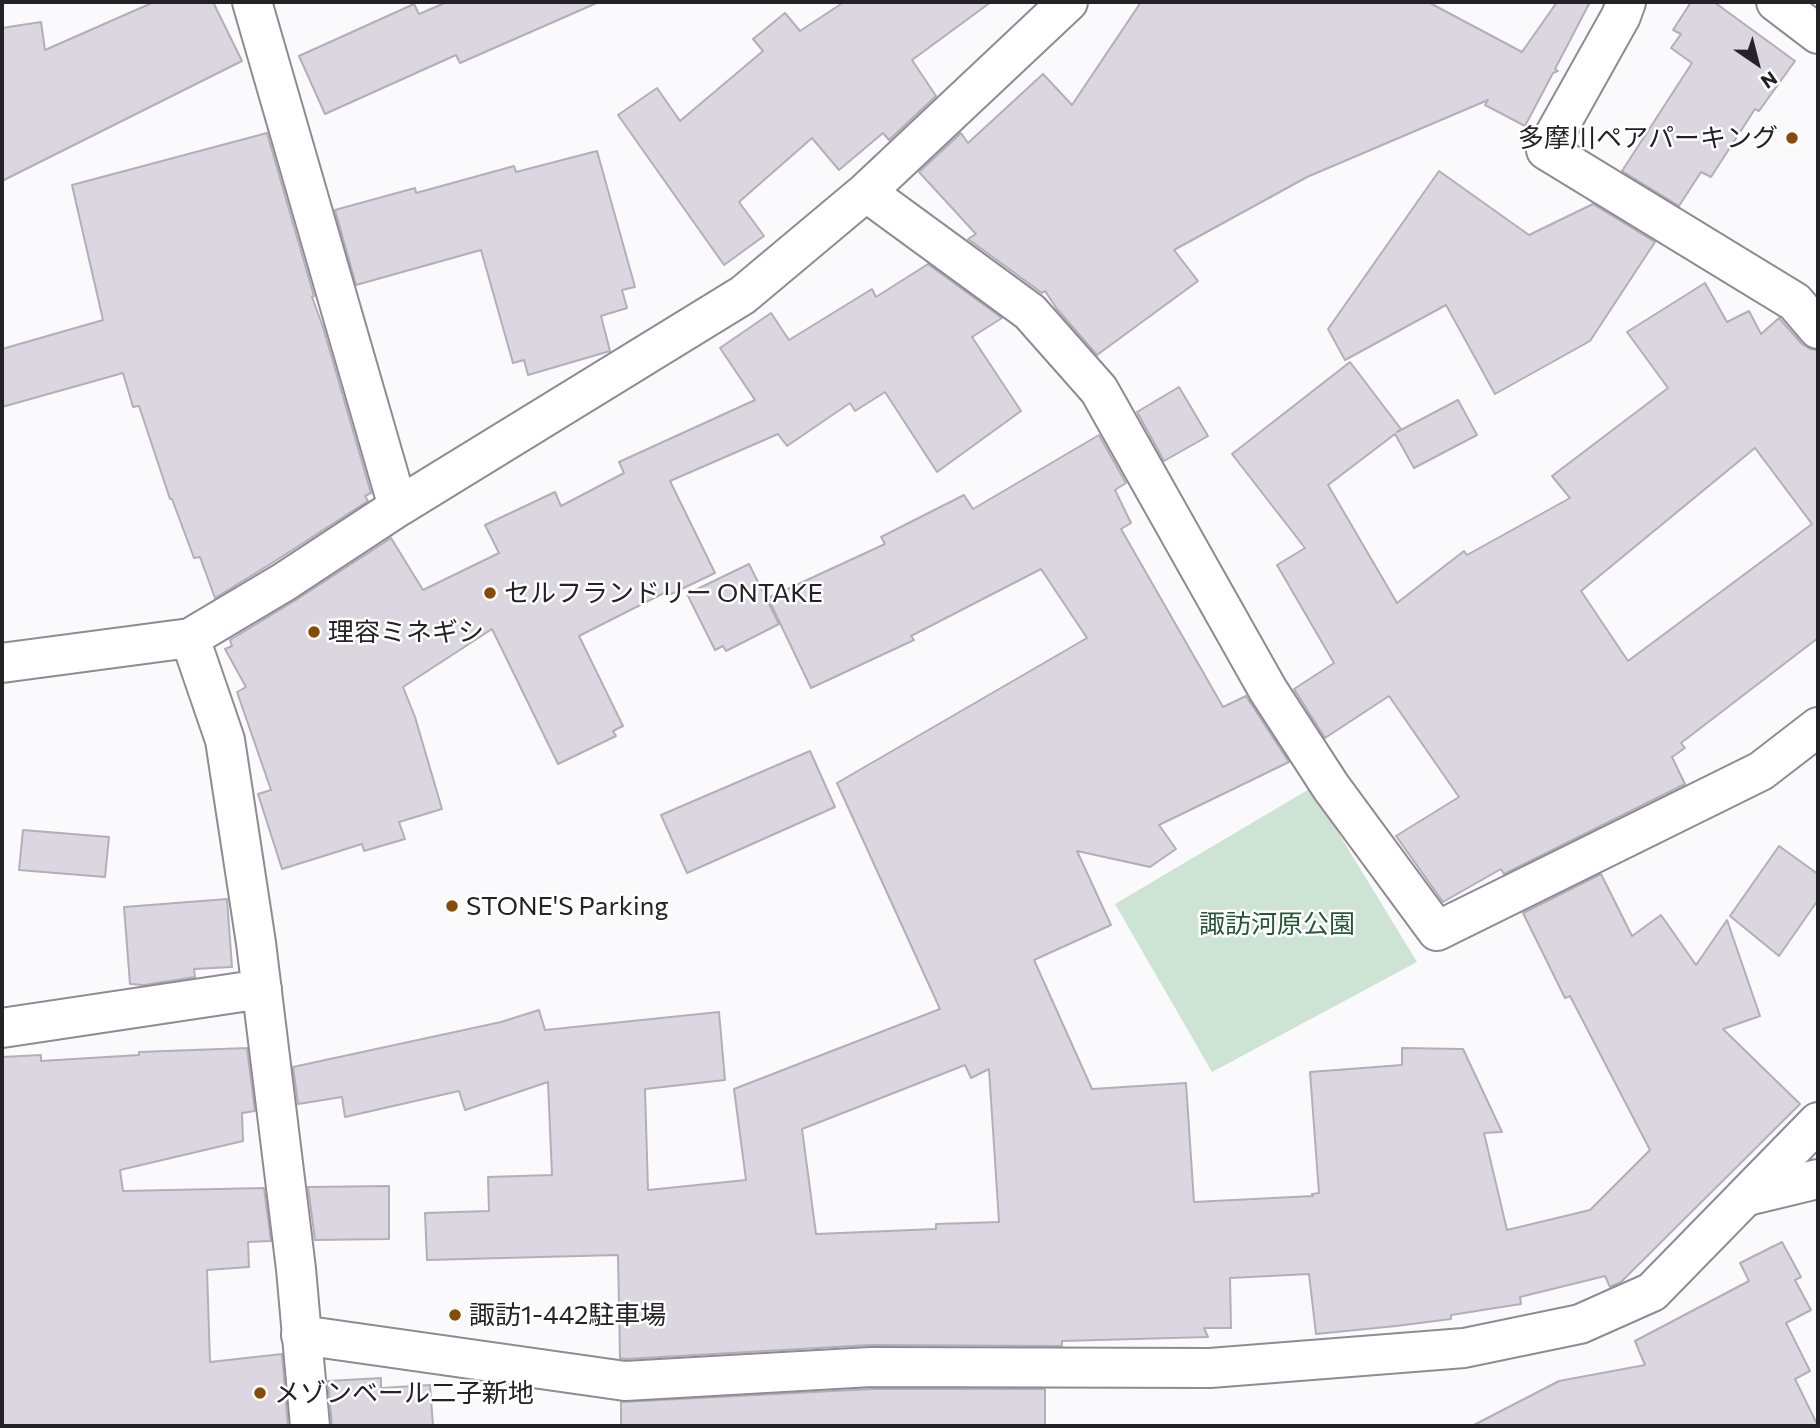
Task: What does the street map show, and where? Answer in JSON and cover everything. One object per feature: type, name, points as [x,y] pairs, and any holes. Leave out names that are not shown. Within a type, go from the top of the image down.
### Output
[{"type":"street","points":[[252,2],[398,507]]},
{"type":"street","points":[[1626,2],[1621,16],[1546,150],[1795,302],[1818,329]]},
{"type":"street","points":[[1776,2],[1818,34]]},
{"type":"street","points":[[2,663],[190,638],[284,582],[398,507],[743,295],[866,192],[1062,4]]},
{"type":"street","points":[[866,192],[1030,312],[1099,390],[1268,690],[1331,787],[1437,931],[1761,771],[1818,727]]},
{"type":"street","points":[[190,638],[225,740],[262,989],[296,1269],[310,1426]]},
{"type":"street","points":[[2,1028],[262,989]]},
{"type":"street","points":[[301,1335],[625,1381],[871,1367],[1210,1368],[1464,1348],[1580,1324],[1652,1292],[1818,1122]]},
{"type":"street","points":[[1747,1196],[1818,1179]]},
{"type":"green space","name":"諏訪河原公園","points":[[1311,788],[1417,962],[1212,1072],[1115,904]]},
{"type":"building","points":[[154,2],[213,2],[242,61],[2,181],[2,28],[41,22],[45,50]]},
{"type":"building","points":[[447,2],[599,2],[460,63],[456,55],[325,114],[299,56],[414,4],[419,14]]},
{"type":"building","points":[[844,2],[991,2],[912,60],[936,96],[889,140],[883,133],[839,170],[812,138],[739,202],[764,236],[724,265],[618,115],[657,88],[680,121],[763,51],[753,39],[785,13],[800,31]]},
{"type":"building","points":[[1141,2],[1428,2],[1522,52],[1557,2],[1590,2],[1555,69],[1558,71],[1553,73],[1525,126],[1485,105],[1488,100],[1307,177],[1174,250],[1198,281],[1097,355],[1045,291],[1042,293],[968,239],[976,234],[919,172],[961,133],[968,143],[1043,74],[1072,105]]},
{"type":"building","points":[[1691,2],[1714,2],[1795,61],[1759,111],[1755,109],[1711,177],[1701,172],[1679,206],[1622,171],[1692,63],[1671,48],[1681,34],[1673,30]]},
{"type":"building","points":[[267,133],[314,296],[312,297],[371,493],[365,496],[368,501],[215,598],[200,557],[194,558],[170,499],[139,406],[133,407],[123,373],[2,407],[2,349],[103,320],[72,185]]},
{"type":"building","points":[[597,151],[635,287],[622,290],[627,308],[601,316],[610,351],[528,375],[524,360],[513,363],[481,250],[356,285],[335,210],[415,188],[416,193],[514,166],[516,172]]},
{"type":"building","points":[[1439,171],[1529,235],[1593,204],[1655,242],[1590,341],[1495,394],[1446,305],[1345,360],[1328,329]]},
{"type":"building","points":[[928,264],[1002,318],[972,337],[1021,411],[937,472],[885,392],[855,411],[850,403],[787,446],[778,434],[670,481],[715,573],[669,595],[668,591],[579,636],[623,726],[613,731],[616,736],[558,764],[492,629],[403,687],[415,717],[442,809],[399,822],[405,839],[364,851],[362,844],[282,869],[258,794],[271,790],[237,692],[246,687],[225,649],[232,646],[230,640],[391,538],[423,590],[499,553],[485,525],[555,492],[561,506],[624,473],[619,462],[755,400],[720,348],[771,313],[789,340],[872,289],[876,297]]},
{"type":"building","points":[[1705,283],[1727,322],[1749,311],[1761,334],[1779,318],[1802,344],[1818,350],[1818,638],[1681,743],[1685,748],[1672,757],[1685,784],[1504,874],[1501,869],[1443,902],[1396,836],[1459,797],[1389,696],[1325,738],[1294,689],[1334,663],[1277,565],[1305,548],[1232,454],[1350,362],[1401,429],[1397,432],[1458,400],[1477,435],[1414,468],[1395,434],[1328,485],[1397,603],[1464,551],[1467,555],[1570,498],[1552,476],[1668,388],[1627,332]],"holes":[[[1755,448],[1812,524],[1628,661],[1581,591]]]},
{"type":"building","points":[[1179,387],[1208,436],[1164,461],[1137,412]]},
{"type":"building","points":[[1099,435],[1126,483],[1115,490],[1131,523],[1121,529],[1223,707],[1246,696],[1289,762],[1159,825],[1176,849],[1150,867],[1077,851],[1111,925],[1034,960],[1092,1089],[1186,1083],[1194,1202],[1313,1196],[1312,1194],[1319,1193],[1310,1072],[1402,1065],[1402,1048],[1463,1049],[1502,1132],[1484,1133],[1507,1230],[1590,1210],[1650,1150],[1570,996],[1565,998],[1523,913],[1601,874],[1632,936],[1661,915],[1696,965],[1727,920],[1760,1016],[1723,1029],[1800,1104],[1621,1282],[1610,1287],[1605,1276],[1520,1297],[1521,1304],[1451,1315],[1451,1319],[1396,1326],[1316,1334],[1309,1274],[1230,1278],[1231,1328],[1204,1328],[1208,1337],[1062,1341],[1062,1346],[870,1345],[626,1359],[620,1358],[618,1255],[427,1260],[425,1213],[489,1211],[488,1177],[552,1175],[548,1082],[465,1110],[459,1091],[345,1117],[342,1097],[298,1104],[293,1067],[501,1022],[539,1010],[545,1030],[719,1012],[725,1080],[645,1089],[648,1190],[746,1180],[734,1089],[940,1009],[837,783],[1087,638],[1041,569],[911,636],[914,640],[811,688],[768,598],[885,544],[881,537],[964,495],[973,509]],"holes":[[[965,1065],[971,1078],[989,1069],[999,1222],[936,1224],[936,1229],[816,1234],[802,1129]]]},
{"type":"building","points":[[749,564],[779,624],[726,651],[723,646],[715,650],[687,594]]},
{"type":"building","points":[[810,751],[835,807],[687,873],[661,815]]},
{"type":"building","points":[[23,830],[109,837],[105,877],[19,870]]},
{"type":"building","points":[[1779,846],[1818,874],[1818,900],[1779,956],[1730,916]]},
{"type":"building","points":[[227,899],[232,967],[194,969],[195,977],[144,985],[130,984],[124,907]]},
{"type":"building","points":[[247,1048],[255,1111],[242,1113],[243,1141],[120,1170],[123,1191],[264,1188],[271,1241],[248,1242],[249,1267],[207,1270],[210,1362],[282,1354],[288,1426],[2,1426],[2,1057],[41,1055],[41,1061],[139,1055],[139,1052]]},
{"type":"building","points":[[389,1186],[389,1239],[315,1240],[308,1187]]},
{"type":"building","points":[[1782,1242],[1801,1277],[1795,1280],[1811,1310],[1786,1323],[1810,1371],[1795,1379],[1818,1426],[1472,1426],[1559,1381],[1645,1365],[1635,1341],[1749,1281],[1740,1263]]},
{"type":"building","points":[[381,1378],[381,1388],[430,1385],[433,1426],[332,1426],[328,1381]]},
{"type":"building","points":[[872,1389],[1045,1389],[1045,1426],[621,1426],[621,1402]]},
{"type":"place","name":"多摩川ペアパーキング","points":[[1792,138]]},
{"type":"place","name":"セルフランドリー ONTAKE","points":[[490,593]]},
{"type":"place","name":"理容ミネギシ","points":[[314,632]]},
{"type":"place","name":"STONE'S Parking","points":[[452,906]]},
{"type":"place","name":"諏訪1-442駐車場","points":[[455,1315]]},
{"type":"place","name":"メゾンベール二子新地","points":[[260,1393]]}]
